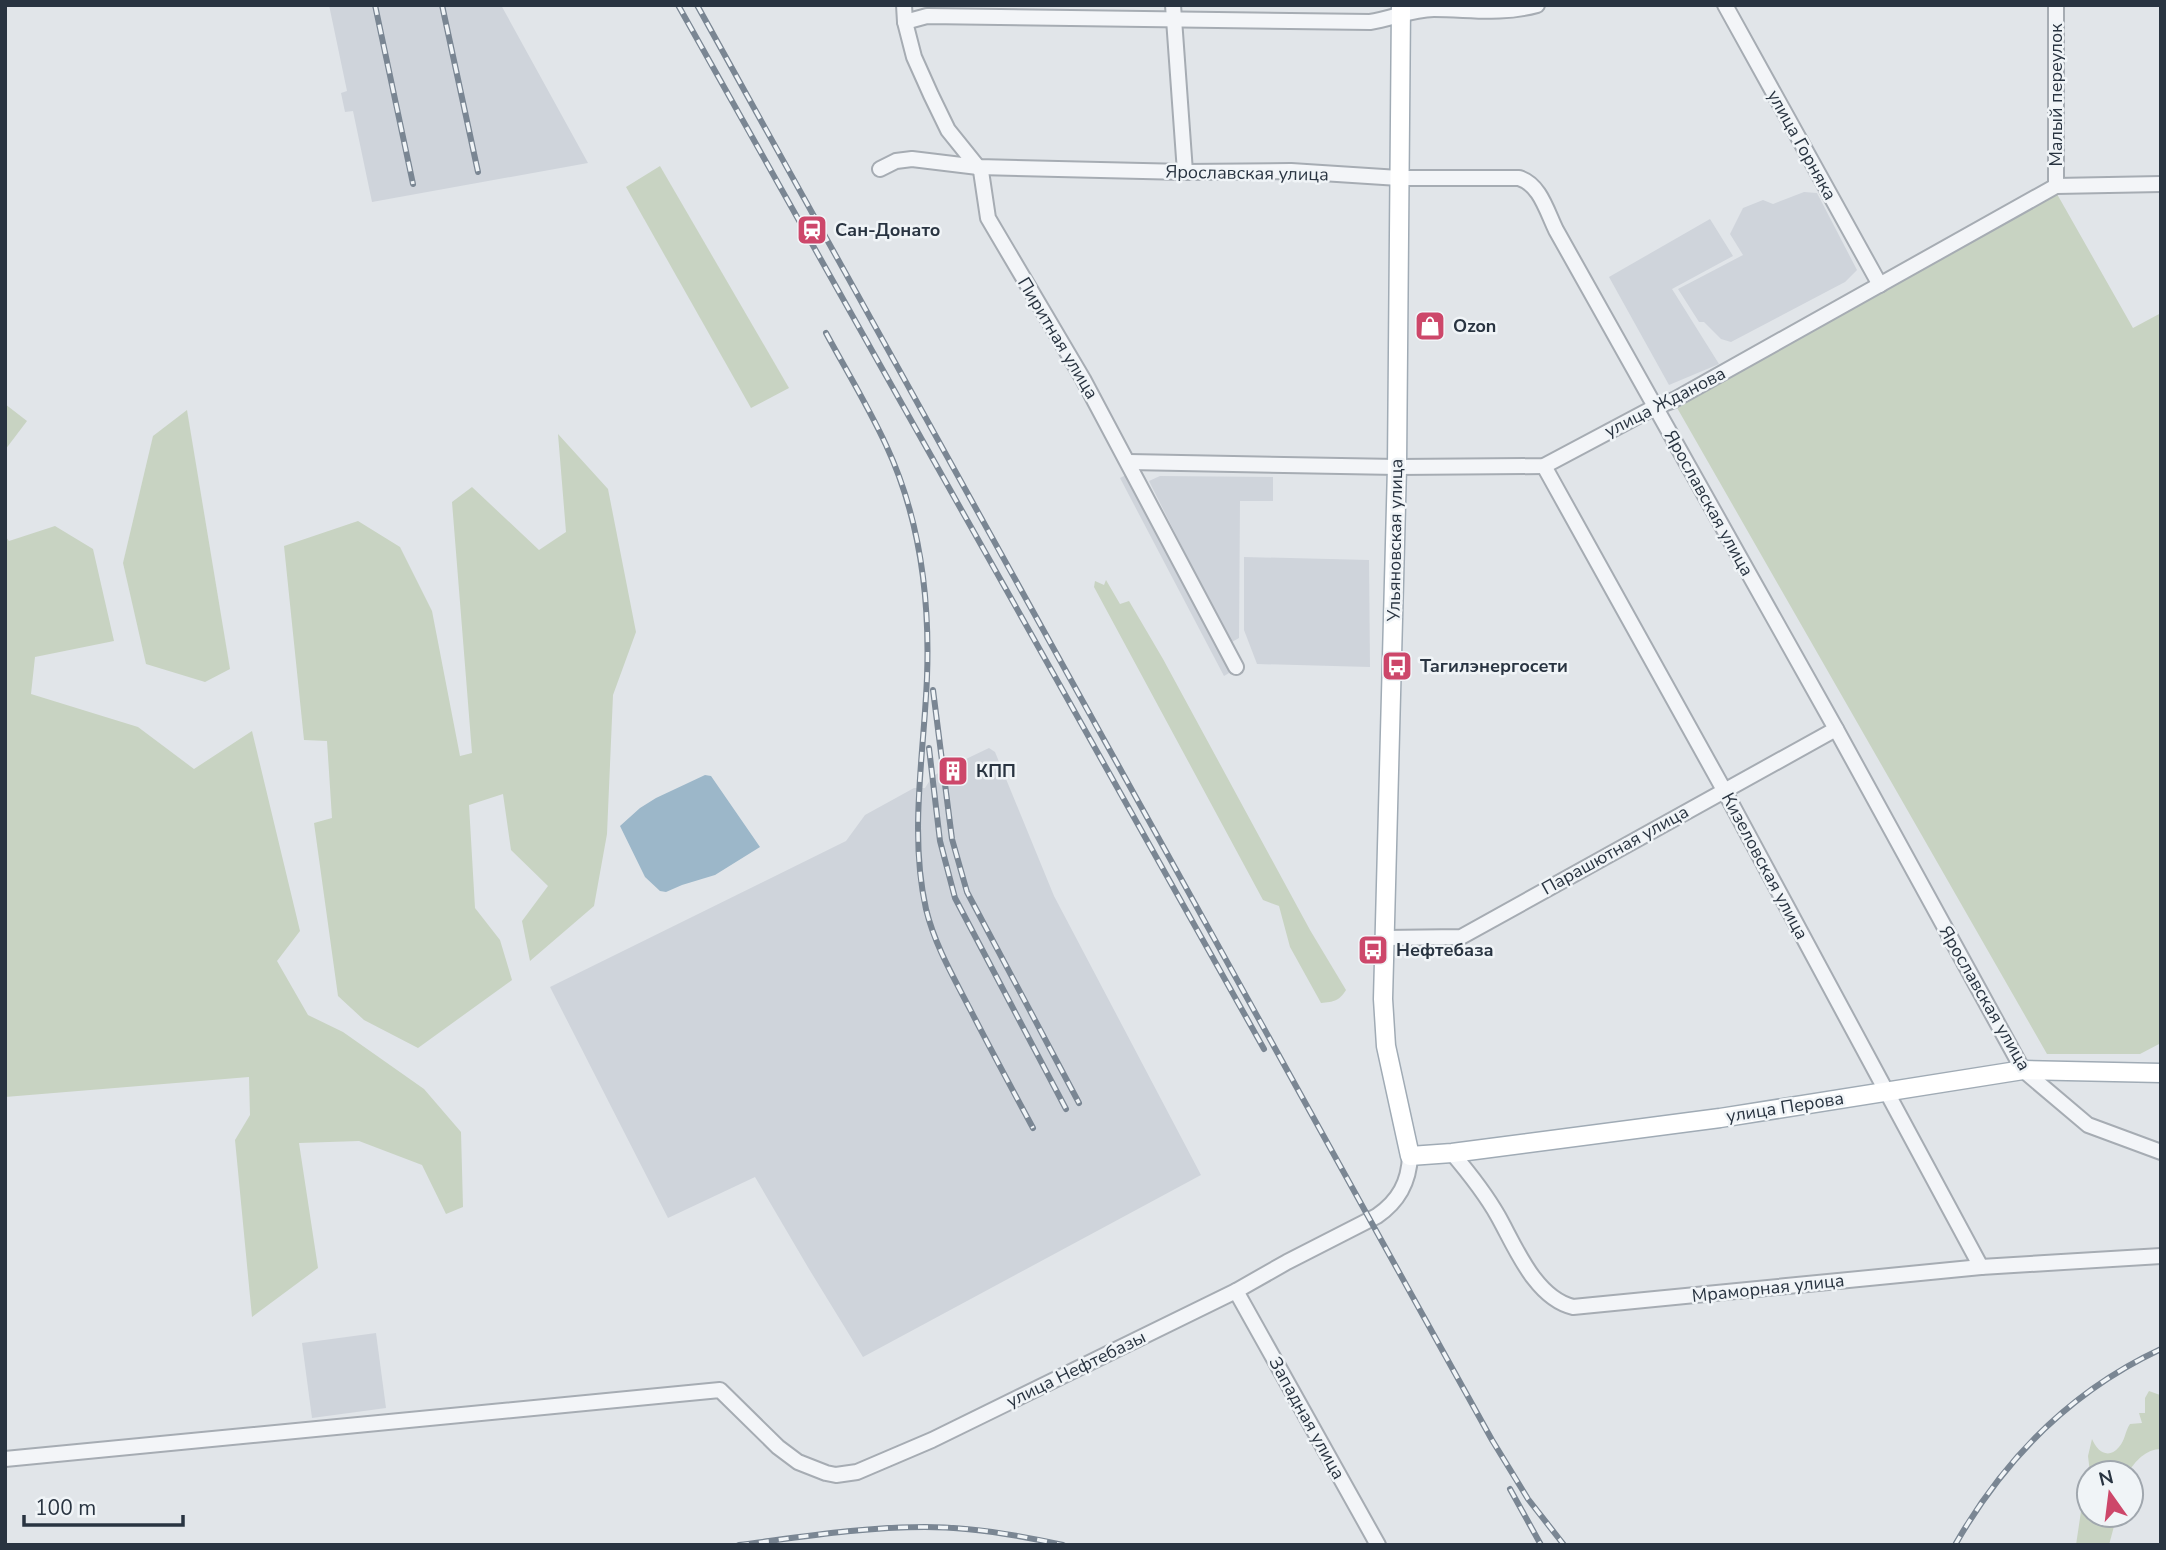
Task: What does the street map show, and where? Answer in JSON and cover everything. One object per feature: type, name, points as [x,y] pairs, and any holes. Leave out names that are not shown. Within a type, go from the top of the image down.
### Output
[{"type":"main road","name":"Ульяновская улица","points":[[1401,10],[1397,467],[1383,999],[1386,1046],[1410,1156]]},
{"type":"main road","name":"улица Перова","points":[[1410,1156],[1452,1153],[1720,1118],[2022,1070],[2161,1073]]},
{"type":"street","name":"Пиритная улица","points":[[904,5],[905,22],[914,57],[948,130],[981,171],[988,218],[1129,462],[1236,667]]},
{"type":"street","points":[[905,22],[927,16],[1173,13],[1370,22],[1401,10],[1491,13],[1537,5]]},
{"type":"street","name":"улица Горняка","points":[[1725,5],[1880,285]]},
{"type":"street","name":"Малый переулок","points":[[2056,5],[2056,186]]},
{"type":"street","points":[[1173,13],[1185,172]]},
{"type":"street","name":"Ярославская улица","points":[[880,169],[896,161],[912,159],[978,167],[1185,172],[1291,171],[1399,178],[1527,180],[1537,191],[1556,230],[1836,729],[2022,1070],[2088,1125],[2161,1152]]},
{"type":"street","name":"улица Жданова","points":[[1129,462],[1397,467],[1544,466],[1674,400],[2056,186],[2161,184]]},
{"type":"street","name":"Кизеловская улица","points":[[1544,466],[1724,790],[1981,1268]]},
{"type":"street","name":"Парашютная улица","points":[[1385,938],[1461,937],[1836,729]]},
{"type":"street","name":"Мраморная улица","points":[[1452,1153],[1484,1194],[1529,1271],[1556,1298],[1573,1307],[1981,1268],[2161,1256]]},
{"type":"street","name":"улица Нефтебазы","points":[[5,1459],[720,1390],[778,1447],[798,1462],[826,1473],[848,1474],[873,1467],[932,1440],[1236,1291],[1389,1208],[1405,1186],[1410,1172],[1410,1156]]},
{"type":"street","name":"Западная улица","points":[[1236,1291],[1378,1545]]},
{"type":"shaded area","points":[[329,5],[501,5],[588,163],[372,202],[353,111],[345,112],[341,93],[347,91]]},
{"type":"shaded area","points":[[1804,192],[1817,193],[1857,270],[1845,282],[1731,342],[1721,339],[1704,322],[1699,322],[1678,289],[1743,255],[1730,234],[1743,208],[1763,200],[1773,204]]},
{"type":"shaded area","points":[[1710,219],[1733,256],[1672,289],[1719,364],[1669,385],[1609,277]]},
{"type":"shaded area","points":[[1130,473],[1234,670],[1224,676],[1120,478]]},
{"type":"shaded area","points":[[1160,476],[1273,477],[1273,501],[1240,501],[1239,638],[1230,643],[1149,481]]},
{"type":"shaded area","name":"Тагилэнергосети","points":[[1244,557],[1369,560],[1370,667],[1257,664],[1244,630]]},
{"type":"shaded area","points":[[989,748],[995,752],[1054,896],[1201,1175],[863,1357],[755,1177],[668,1218],[550,987],[846,841],[865,815],[914,788],[925,788],[932,777],[943,770]]},
{"type":"shaded area","points":[[376,1333],[386,1408],[312,1418],[302,1343]]},
{"type":"green space","points":[[660,166],[789,388],[751,408],[626,187]]},
{"type":"green space","points":[[2057,194],[2133,328],[2161,313],[2161,1043],[2140,1054],[2047,1054],[1676,406]]},
{"type":"green space","points":[[5,404],[27,421],[5,450]]},
{"type":"green space","points":[[187,410],[230,669],[205,682],[146,664],[123,563],[153,436]]},
{"type":"green space","points":[[558,434],[608,489],[636,632],[613,695],[607,834],[594,906],[530,961],[522,921],[548,886],[511,850],[503,794],[469,805],[475,908],[500,940],[512,980],[418,1048],[364,1020],[338,996],[314,823],[332,818],[327,741],[304,740],[284,546],[358,521],[400,547],[432,611],[460,756],[472,753],[452,502],[472,487],[539,550],[566,532]]},
{"type":"green space","points":[[55,526],[93,549],[114,641],[35,657],[31,694],[138,727],[194,769],[252,731],[300,931],[277,961],[308,1015],[343,1032],[424,1089],[461,1132],[463,1207],[446,1214],[422,1165],[359,1141],[299,1143],[318,1268],[252,1317],[235,1140],[250,1115],[249,1077],[5,1097],[5,536],[9,541]]},
{"type":"green space","points":[[1106,580],[1120,604],[1129,601],[1163,659],[1310,930],[1346,990],[1336,1000],[1321,1003],[1290,947],[1279,906],[1263,900],[1094,587],[1095,581],[1104,585]]},
{"type":"green space","points":[[2149,1391],[2160,1395],[2161,1392],[2161,1449],[2150,1451],[2139,1459],[2088,1459],[2092,1439],[2103,1452],[2111,1453],[2123,1442],[2130,1424],[2142,1423],[2139,1413],[2145,1413],[2145,1398]]},
{"type":"green space","points":[[2078,1529],[2113,1529],[2109,1545],[2076,1545]]},
{"type":"water","points":[[705,775],[711,776],[760,847],[715,875],[666,892],[660,891],[645,877],[620,826],[656,798]]},
{"type":"railway","points":[[375,5],[413,184]]},
{"type":"railway","points":[[442,5],[478,172]]},
{"type":"railway","points":[[678,5],[1264,1049]]},
{"type":"railway","points":[[697,5],[1492,1440],[1528,1499],[1564,1545]]},
{"type":"railway","points":[[826,333],[886,445],[898,473],[915,529],[927,617],[927,677],[918,823],[921,881],[926,909],[946,962],[1033,1128]]},
{"type":"railway","points":[[933,690],[952,839],[967,892],[1079,1103]]},
{"type":"railway","points":[[929,748],[940,841],[955,898],[1066,1109]]},
{"type":"railway","points":[[1955,1545],[1995,1484],[2043,1430],[2098,1385],[2161,1349]]},
{"type":"railway","points":[[1510,1489],[1541,1545]]},
{"type":"railway","points":[[739,1545],[901,1527],[960,1528],[1063,1545]]},
{"type":"place","name":"Сан-Донато","points":[[812,230]]},
{"type":"place","name":"Ozon","points":[[1430,326]]},
{"type":"place","name":"Тагилэнергосети","points":[[1397,666]]},
{"type":"place","name":"КПП","points":[[953,771]]},
{"type":"place","name":"Нефтебаза","points":[[1373,950]]}]
